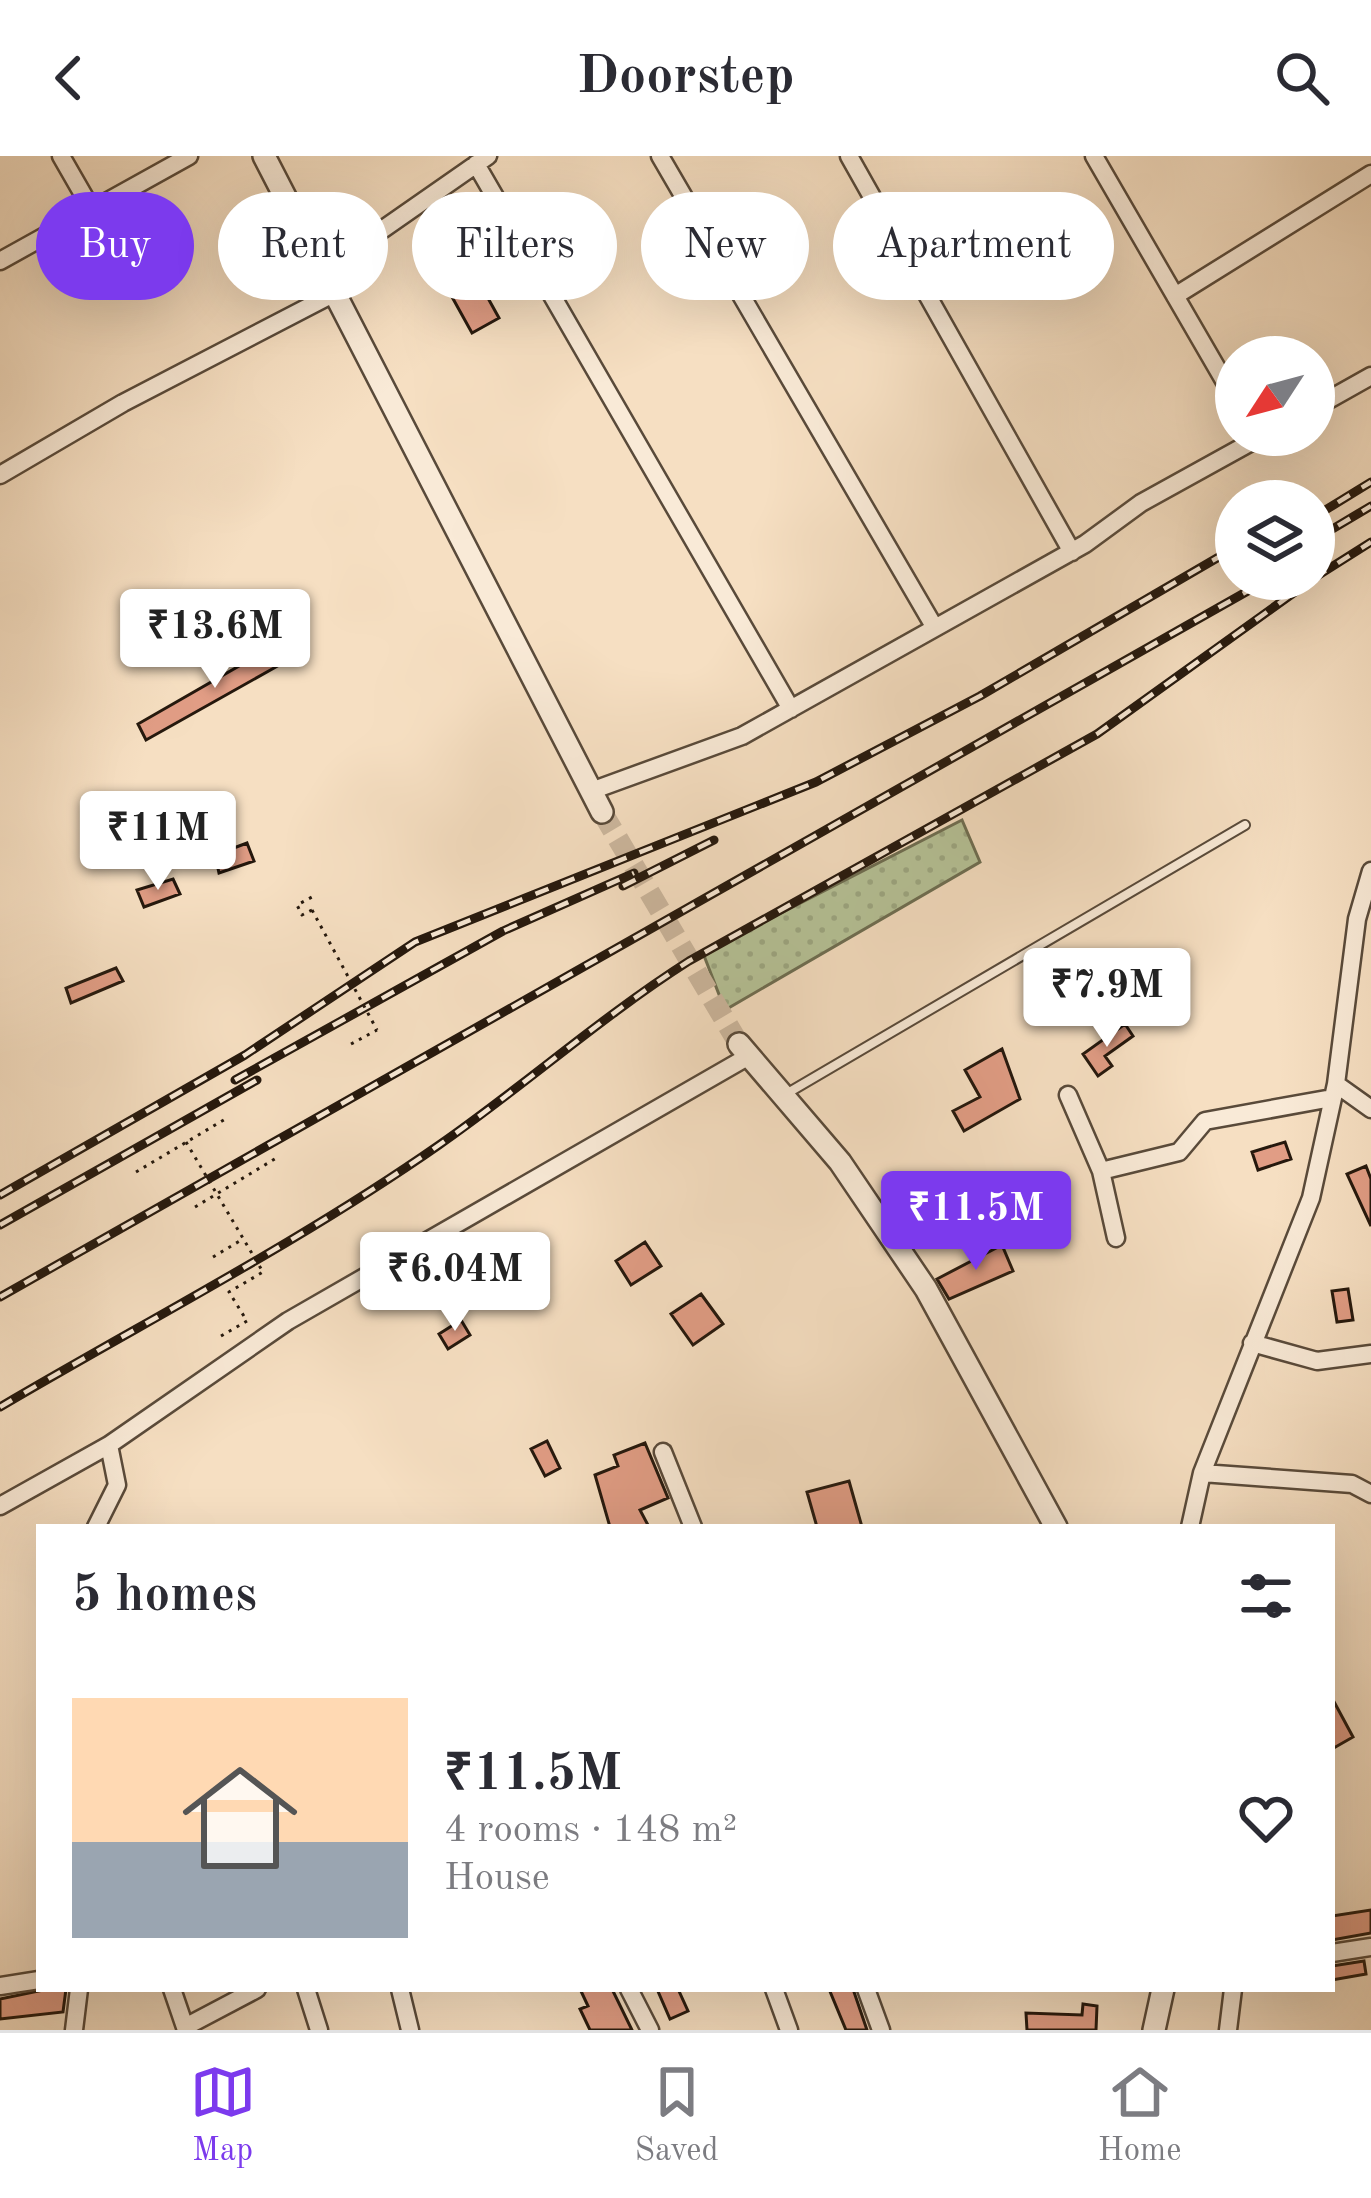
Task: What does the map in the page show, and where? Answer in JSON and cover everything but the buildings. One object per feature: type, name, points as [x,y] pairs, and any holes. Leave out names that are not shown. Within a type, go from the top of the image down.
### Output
[{"type":"street","points":[[61,156],[82,192]]},
{"type":"street","points":[[124,192],[189,156]]},
{"type":"street","points":[[264,156],[282,192]]},
{"type":"street","points":[[659,156],[935,628]]},
{"type":"street","points":[[849,156],[1072,552]]},
{"type":"street","points":[[1094,156],[1215,365]]},
{"type":"street","points":[[388,226],[482,160],[791,709]]},
{"type":"street","points":[[1175,296],[1371,174]]},
{"type":"street","points":[[0,261],[36,241]]},
{"type":"street","points":[[0,475],[123,403],[322,300]]},
{"type":"street","points":[[339,300],[602,812]]},
{"type":"street","points":[[1335,396],[1371,376]]},
{"type":"street","points":[[591,791],[742,736],[1072,552],[1141,503],[1224,456]]},
{"type":"street","points":[[1191,1524],[1202,1472],[1311,1198],[1363,935],[1371,871]]},
{"type":"street","points":[[0,1506],[109,1444],[287,1321],[744,1050],[840,1162],[926,1289],[1054,1524]]},
{"type":"street","points":[[1101,1171],[1179,1152],[1204,1121],[1334,1091],[1371,1109]]},
{"type":"street","points":[[1067,1095],[1101,1171],[1116,1238]]},
{"type":"street","points":[[1252,1343],[1317,1361],[1371,1354]]},
{"type":"street","points":[[98,1524],[114,1501],[117,1484],[109,1444]]},
{"type":"street","points":[[663,1452],[692,1524]]},
{"type":"street","points":[[1202,1472],[1352,1484],[1371,1494]]},
{"type":"street","points":[[1335,1953],[1371,1947]]},
{"type":"street","points":[[0,1986],[36,1980]]},
{"type":"street","points":[[74,2030],[79,1992]]},
{"type":"street","points":[[173,1992],[185,2029],[251,1992]]},
{"type":"street","points":[[307,1992],[320,2030]]},
{"type":"street","points":[[401,1992],[410,2030]]},
{"type":"street","points":[[631,1992],[650,2030]]},
{"type":"street","points":[[774,1992],[789,2030]]},
{"type":"street","points":[[867,1992],[881,2030]]},
{"type":"street","points":[[1154,2030],[1161,1992]]},
{"type":"street","points":[[1228,2030],[1233,1992]]},
{"type":"lane","points":[[784,1095],[1245,825]]},
{"type":"path","points":[[312,897],[297,905],[302,915],[312,910],[377,1030],[352,1044]]},
{"type":"path","points":[[136,1172],[226,1118]]},
{"type":"path","points":[[186,1142],[263,1272],[230,1292],[247,1321],[221,1336]]},
{"type":"path","points":[[195,1207],[278,1156]]},
{"type":"path","points":[[214,1257],[243,1238]]},
{"type":"green space","points":[[962,820],[980,862],[725,1010],[703,953]]},
{"type":"tunnel","points":[[602,812],[739,1044]]},
{"type":"railway","points":[[1335,504],[1371,482]]},
{"type":"railway","points":[[1335,527],[1371,506]]},
{"type":"railway","points":[[1335,565],[1371,542]]},
{"type":"railway","points":[[0,1195],[245,1055],[415,942],[816,782],[980,696],[1215,559]]},
{"type":"railway","points":[[0,1297],[1232,600]]},
{"type":"railway","points":[[0,1407],[386,1181],[689,961],[1097,734],[1284,600]]},
{"type":"railway","points":[[623,886],[714,840]]},
{"type":"railway","points":[[235,1080],[503,931],[634,873]]},
{"type":"railway","points":[[0,1225],[257,1080]]}]
